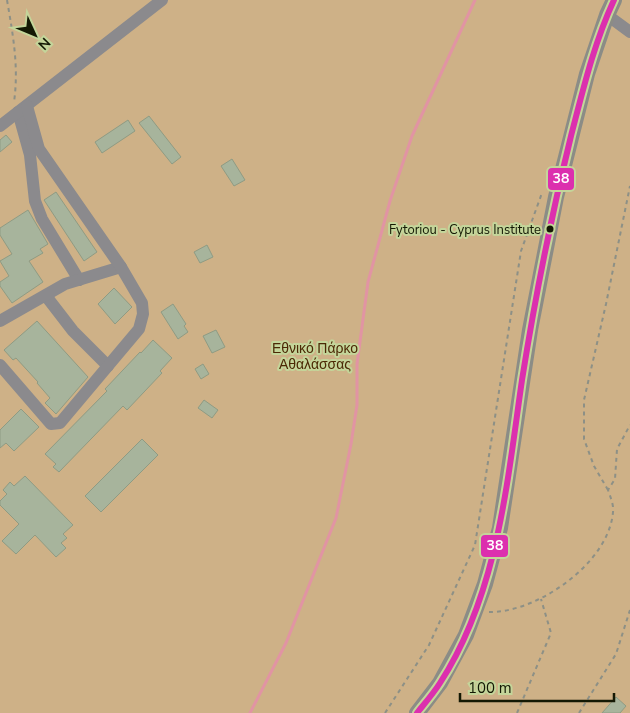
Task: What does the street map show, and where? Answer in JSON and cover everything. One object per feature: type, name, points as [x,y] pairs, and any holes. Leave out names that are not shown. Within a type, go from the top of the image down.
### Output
[{"type":"main road","points":[[417,713],[440,683],[466,635],[485,584],[500,528],[530,330],[556,196],[580,98],[606,15],[614,0]]},
{"type":"street","points":[[0,126],[14,112],[162,0]]},
{"type":"street","points":[[606,15],[630,32]]},
{"type":"street","points":[[0,365],[51,424],[60,423],[139,329],[144,314],[142,303],[121,267],[35,152],[14,112]]},
{"type":"street","points":[[35,152],[35,201],[42,219],[79,280]]},
{"type":"street","points":[[0,321],[65,284],[121,267]]},
{"type":"street","points":[[46,296],[73,331],[108,366]]},
{"type":"path","points":[[7,0],[16,54],[17,82],[14,112]]},
{"type":"path","points":[[475,611],[498,612],[541,599],[567,583],[589,562],[607,536],[614,511],[608,490],[594,466],[584,439],[584,400],[630,186]]},
{"type":"path","points":[[385,713],[429,645],[475,545],[521,251],[542,194]]},
{"type":"path","points":[[608,490],[614,480],[618,449],[630,425]]},
{"type":"path","points":[[518,713],[551,633],[541,599]]},
{"type":"path","points":[[579,713],[616,654],[630,610]]},
{"type":"green space","name":"Εθνικό Πάρκο Αθαλάσσας","points":[[0,0],[630,0],[630,713],[0,713]]},
{"type":"building","points":[[149,116],[181,157],[172,164],[139,123]]},
{"type":"building","points":[[128,120],[135,131],[102,153],[95,142]]},
{"type":"building","points":[[6,135],[12,142],[0,152],[0,140]]},
{"type":"building","points":[[232,159],[245,180],[234,186],[221,166]]},
{"type":"building","points":[[56,192],[97,252],[84,261],[44,200]]},
{"type":"building","points":[[28,210],[48,244],[40,249],[43,253],[29,261],[43,282],[12,303],[0,286],[0,282],[9,276],[0,261],[12,254],[0,235],[0,228]]},
{"type":"building","points":[[207,245],[213,257],[200,263],[194,252]]},
{"type":"building","points":[[114,288],[132,307],[115,324],[98,304]]},
{"type":"building","points":[[173,304],[186,324],[184,326],[188,332],[178,339],[161,312]]},
{"type":"building","points":[[37,321],[88,377],[56,414],[45,403],[50,398],[38,382],[16,358],[13,360],[4,350]]},
{"type":"building","points":[[216,330],[225,347],[212,353],[203,336]]},
{"type":"building","points":[[153,340],[172,358],[160,371],[162,373],[127,410],[123,406],[59,472],[53,467],[56,464],[45,454],[107,391],[105,389]]},
{"type":"building","points":[[203,364],[209,374],[201,379],[195,369]]},
{"type":"building","points":[[204,400],[218,410],[212,418],[198,408]]},
{"type":"building","points":[[21,409],[39,427],[14,451],[6,443],[0,448],[0,430]]},
{"type":"building","points":[[142,439],[158,455],[101,512],[85,496]]},
{"type":"building","points":[[25,476],[73,525],[63,534],[67,538],[61,543],[66,548],[56,557],[35,535],[16,554],[2,541],[19,524],[0,505],[0,501],[7,494],[3,490],[10,482],[14,486]]},
{"type":"building","points":[[616,697],[626,706],[620,713],[602,713]]},
{"type":"waterway","points":[[250,713],[286,643],[336,518],[357,405],[357,364],[368,282],[390,201],[412,136],[475,0]]},
{"type":"transit line","name":"38","points":[[417,713],[440,683],[460,648],[475,612],[487,575],[505,497],[527,349],[557,197],[589,67],[614,0]]},
{"type":"place","name":"Fytoriou - Cyprus Institute","points":[[550,229]]}]
